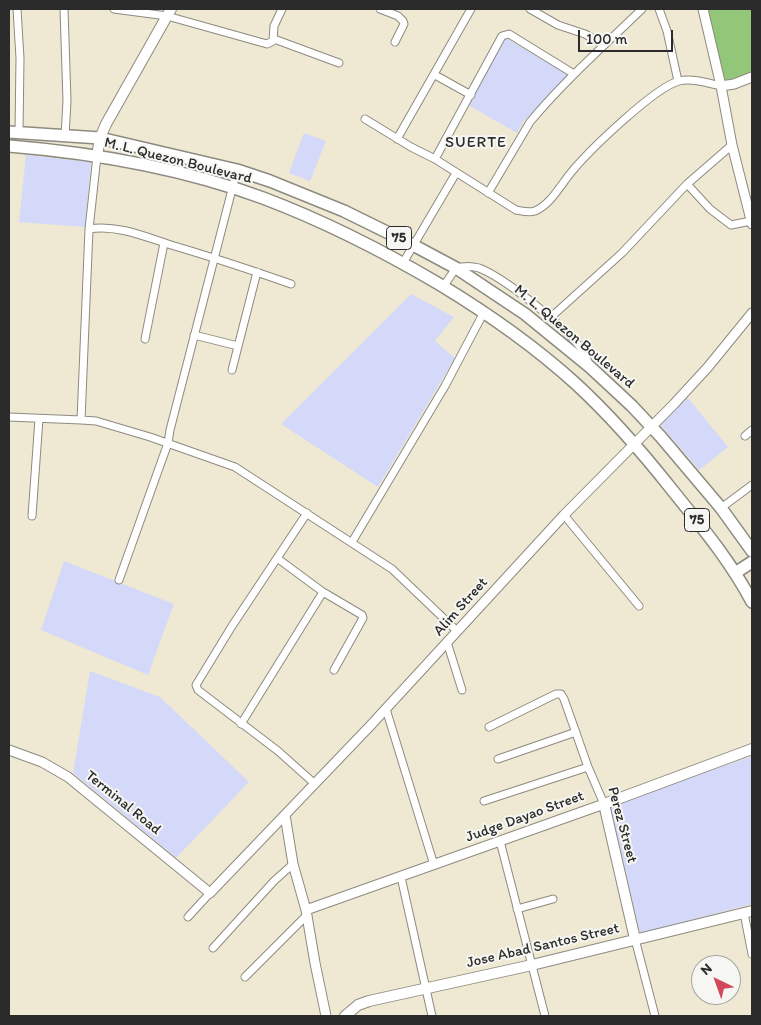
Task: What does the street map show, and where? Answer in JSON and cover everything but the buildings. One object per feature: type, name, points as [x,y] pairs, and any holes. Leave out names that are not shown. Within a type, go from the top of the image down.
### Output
[{"type":"highway","name":"M. L. Quezon Boulevard","points":[[14,132],[100,138],[237,170],[344,211],[456,268],[525,314],[590,366],[651,426],[721,508],[752,552]]},
{"type":"highway","name":"M. L. Quezon Boulevard","points":[[9,146],[97,156],[146,166],[232,188],[295,211],[403,263],[484,312],[540,352],[576,384],[634,443],[699,524],[735,573],[752,602]]},
{"type":"highway","points":[[735,573],[752,562]]},
{"type":"main road","points":[[97,156],[100,138],[106,124],[169,12]]},
{"type":"main road","name":"Judge Dayao Street","points":[[604,804],[752,749]]},
{"type":"main road","name":"Perez Street","points":[[604,804],[635,939]]},
{"type":"main road","name":"Jose Abad Santos Street","points":[[345,1016],[358,1005],[369,1001],[532,965],[748,912]]},
{"type":"street","points":[[14,132],[20,58],[17,9]]},
{"type":"street","points":[[64,9],[67,101],[64,136]]},
{"type":"street","points":[[114,9],[169,12],[267,44],[274,39],[274,26],[282,9]]},
{"type":"street","points":[[380,9],[398,16],[403,21],[404,24],[395,42]]},
{"type":"street","points":[[398,139],[472,9]]},
{"type":"street","points":[[530,9],[558,25],[585,34],[604,45]]},
{"type":"street","points":[[488,193],[530,122],[574,74],[642,9]]},
{"type":"street","points":[[659,9],[667,30],[678,82]]},
{"type":"street","points":[[687,184],[710,209],[731,226],[752,222],[732,145],[721,86],[703,9]]},
{"type":"street","points":[[435,159],[502,36],[509,34],[574,74]]},
{"type":"street","points":[[274,39],[339,63]]},
{"type":"street","points":[[435,75],[471,95]]},
{"type":"street","points":[[365,119],[435,159],[516,210],[533,212],[553,195],[595,146],[658,92],[686,80],[721,86],[734,84],[752,76]]},
{"type":"street","points":[[550,318],[622,254],[687,184],[732,145]]},
{"type":"street","points":[[81,420],[89,229],[97,156]]},
{"type":"street","points":[[119,580],[168,443],[237,170]]},
{"type":"street","points":[[403,263],[456,173]]},
{"type":"street","points":[[89,229],[121,230],[164,242],[291,284]]},
{"type":"street","points":[[145,339],[164,242]]},
{"type":"street","points":[[443,287],[456,268],[468,266],[486,271],[520,294],[550,318],[581,348],[590,366]]},
{"type":"street","points":[[232,370],[257,272]]},
{"type":"street","points":[[352,542],[445,386],[484,312]]},
{"type":"street","name":"Alim Street","points":[[188,917],[386,710],[564,514],[708,366],[752,313]]},
{"type":"street","points":[[194,335],[238,346]]},
{"type":"street","points":[[9,417],[96,421],[168,443],[235,467],[392,569],[458,631]]},
{"type":"street","points":[[32,516],[39,419]]},
{"type":"street","points":[[745,436],[752,430]]},
{"type":"street","points":[[721,508],[752,485]]},
{"type":"street","points":[[307,513],[227,633],[196,685],[198,690],[278,751],[315,784]]},
{"type":"street","points":[[564,514],[639,606]]},
{"type":"street","points":[[277,558],[323,592],[362,615],[363,618],[334,670]]},
{"type":"street","points":[[242,724],[323,592]]},
{"type":"street","points":[[447,642],[462,690]]},
{"type":"street","name":"Perez Street","points":[[489,727],[561,694],[604,804]]},
{"type":"street","points":[[386,710],[434,865]]},
{"type":"street","points":[[498,759],[576,732]]},
{"type":"street","name":"Terminal Road","points":[[9,750],[42,762],[68,777],[210,893]]},
{"type":"street","points":[[484,801],[588,767]]},
{"type":"street","name":"Judge Dayao Street","points":[[307,913],[604,804]]},
{"type":"street","points":[[285,815],[294,864],[307,913],[326,1016]]},
{"type":"street","points":[[500,841],[545,1016]]},
{"type":"street","points":[[213,948],[274,881],[294,864]]},
{"type":"street","points":[[401,877],[432,1016]]},
{"type":"street","points":[[517,909],[553,899]]},
{"type":"street","points":[[748,912],[752,954]]},
{"type":"street","points":[[245,977],[307,913]]},
{"type":"street","name":"Perez Street","points":[[635,939],[654,1016]]},
{"type":"shaded area","points":[[506,38],[567,74],[567,77],[522,123],[517,133],[468,105]]},
{"type":"shaded area","points":[[304,133],[326,141],[310,181],[289,173]]},
{"type":"shaded area","points":[[26,155],[91,162],[85,227],[19,222]]},
{"type":"shaded area","points":[[411,294],[454,317],[435,341],[455,358],[378,487],[281,424]]},
{"type":"shaded area","points":[[688,398],[728,447],[699,470],[660,424]]},
{"type":"shaded area","points":[[64,561],[174,604],[148,675],[41,630]]},
{"type":"shaded area","points":[[90,671],[160,697],[249,782],[176,858],[73,773]]},
{"type":"shaded area","points":[[752,756],[752,904],[640,933],[610,806]]},
{"type":"green space","points":[[707,9],[752,9],[752,71],[735,79],[725,81]]},
{"type":"district","name":"SUERTE","points":[[476,143]]}]
